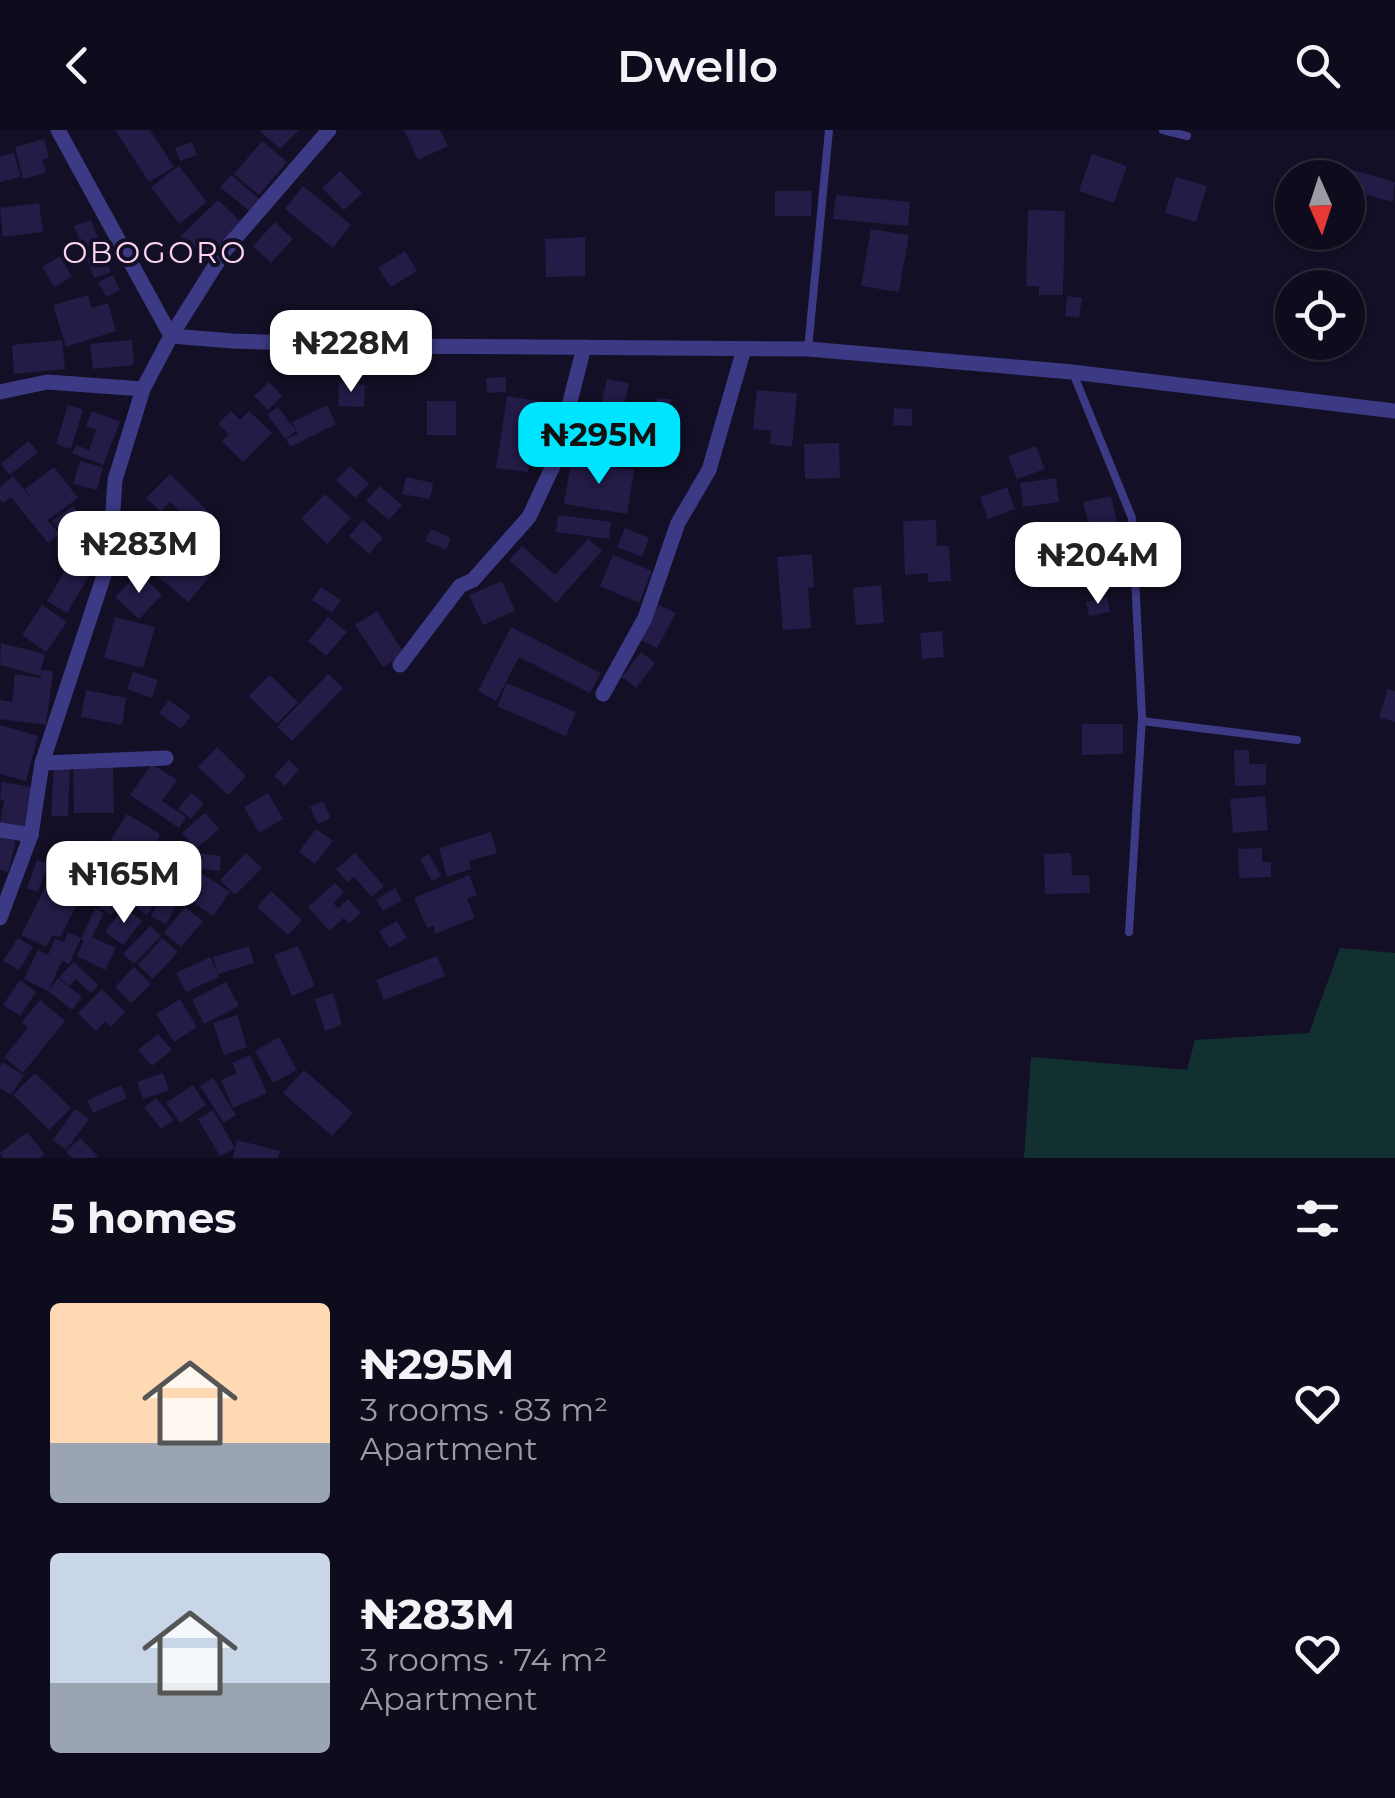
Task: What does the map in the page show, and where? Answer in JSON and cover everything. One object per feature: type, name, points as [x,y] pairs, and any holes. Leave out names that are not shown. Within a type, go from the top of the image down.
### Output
[{"type":"street","points":[[58,130],[171,336]]},
{"type":"street","points":[[0,918],[31,835],[42,763],[110,557],[115,480],[143,389],[225,250],[329,130]]},
{"type":"street","points":[[171,336],[368,346],[808,349],[1072,372],[1395,411]]},
{"type":"street","points":[[400,664],[460,586],[474,580],[529,517],[554,464],[584,348]]},
{"type":"street","points":[[603,694],[645,618],[678,523],[710,470],[744,349]]},
{"type":"street","points":[[0,392],[48,382],[143,389]]},
{"type":"street","points":[[42,763],[166,758]]},
{"type":"street","points":[[0,830],[31,835]]},
{"type":"lane","points":[[808,349],[829,130]]},
{"type":"lane","points":[[1163,130],[1187,136]]},
{"type":"lane","points":[[1072,372],[1132,518],[1142,722],[1129,932]]},
{"type":"lane","points":[[1142,722],[1297,740]]},
{"type":"green space","points":[[1340,948],[1395,953],[1395,1158],[1024,1158],[1031,1057],[1187,1070],[1195,1040],[1309,1033]]},
{"type":"building","points":[[115,130],[150,130],[174,167],[149,182]]},
{"type":"building","points":[[259,130],[299,130],[280,149]]},
{"type":"building","points":[[404,130],[440,130],[448,146],[418,160]]},
{"type":"building","points":[[44,139],[49,158],[42,160],[46,173],[23,179],[15,147]]},
{"type":"building","points":[[262,141],[287,162],[259,195],[234,174]]},
{"type":"building","points":[[192,142],[197,155],[180,161],[175,148]]},
{"type":"building","points":[[14,153],[21,177],[0,182],[0,156]]},
{"type":"building","points":[[1092,154],[1127,166],[1114,203],[1079,191]]},
{"type":"building","points":[[179,166],[207,202],[179,224],[151,187]]},
{"type":"building","points":[[340,171],[362,193],[344,210],[322,188]]},
{"type":"building","points":[[1365,174],[1395,182],[1393,202],[1365,195]]},
{"type":"building","points":[[231,175],[263,202],[253,214],[220,187]]},
{"type":"building","points":[[1176,177],[1207,186],[1196,222],[1165,213]]},
{"type":"building","points":[[303,186],[351,225],[333,248],[285,209]]},
{"type":"building","points":[[775,191],[812,191],[811,216],[775,216]]},
{"type":"building","points":[[836,195],[910,202],[908,226],[833,219]]},
{"type":"building","points":[[218,200],[243,224],[205,262],[180,237]]},
{"type":"building","points":[[39,203],[43,232],[3,237],[0,208]]},
{"type":"building","points":[[1028,210],[1065,211],[1063,295],[1039,295],[1039,286],[1026,286]]},
{"type":"building","points":[[91,220],[111,272],[94,278],[74,226]]},
{"type":"building","points":[[275,222],[293,239],[271,263],[253,246]]},
{"type":"building","points":[[871,229],[909,235],[899,292],[861,286]]},
{"type":"building","points":[[585,237],[585,276],[546,277],[545,239]]},
{"type":"building","points":[[405,251],[417,271],[391,287],[378,268]]},
{"type":"building","points":[[60,256],[72,277],[54,287],[42,267]]},
{"type":"building","points":[[113,275],[120,290],[106,297],[98,282]]},
{"type":"building","points":[[88,295],[92,308],[108,303],[116,331],[66,347],[53,305]]},
{"type":"building","points":[[1067,296],[1082,298],[1079,318],[1065,316]]},
{"type":"building","points":[[62,340],[65,369],[14,374],[12,345]]},
{"type":"building","points":[[132,340],[134,365],[93,369],[90,344]]},
{"type":"building","points":[[506,377],[506,392],[487,393],[486,378]]},
{"type":"building","points":[[607,379],[629,383],[617,439],[594,434]]},
{"type":"building","points":[[269,382],[282,396],[268,410],[254,396]]},
{"type":"building","points":[[339,383],[365,385],[364,407],[338,406]]},
{"type":"building","points":[[757,390],[797,393],[792,447],[770,444],[771,431],[753,429]]},
{"type":"building","points":[[507,396],[538,401],[528,472],[496,468]]},
{"type":"building","points":[[657,398],[671,399],[666,436],[635,432],[637,411],[655,413]]},
{"type":"building","points":[[427,401],[456,401],[456,435],[427,435]]},
{"type":"building","points":[[68,405],[83,410],[71,449],[56,444]]},
{"type":"building","points":[[327,405],[336,424],[290,447],[286,439],[298,434],[292,422]]},
{"type":"building","points":[[278,407],[296,431],[285,439],[267,414]]},
{"type":"building","points":[[894,408],[912,409],[912,426],[893,425]]},
{"type":"building","points":[[92,411],[120,422],[103,465],[72,453],[76,445],[89,450],[96,430],[86,426]]},
{"type":"building","points":[[231,411],[240,420],[249,411],[272,433],[243,462],[222,441],[229,434],[218,424]]},
{"type":"building","points":[[28,441],[38,452],[10,475],[1,464]]},
{"type":"building","points":[[839,443],[840,478],[805,479],[804,444]]},
{"type":"building","points":[[1036,446],[1045,469],[1017,479],[1008,456]]},
{"type":"building","points":[[80,461],[103,467],[97,490],[73,484]]},
{"type":"building","points":[[571,461],[634,470],[627,514],[564,504]]},
{"type":"building","points":[[350,466],[369,484],[355,498],[336,480]]},
{"type":"building","points":[[54,467],[78,498],[48,520],[59,534],[48,543],[11,497],[3,503],[0,500],[0,487],[13,476],[34,502],[25,489]]},
{"type":"building","points":[[170,474],[219,522],[205,536],[170,502],[161,512],[146,498]]},
{"type":"building","points":[[406,477],[433,483],[430,499],[402,494]]},
{"type":"building","points":[[1056,478],[1059,502],[1023,507],[1020,483]]},
{"type":"building","points":[[379,486],[402,505],[389,520],[366,501]]},
{"type":"building","points":[[1007,487],[1015,509],[988,519],[980,497]]},
{"type":"building","points":[[325,494],[351,518],[327,544],[301,519]]},
{"type":"building","points":[[1111,496],[1119,530],[1092,537],[1083,502]]},
{"type":"building","points":[[73,506],[87,525],[66,540],[52,521]]},
{"type":"building","points":[[558,515],[611,522],[609,539],[556,532]]},
{"type":"building","points":[[363,520],[383,538],[369,554],[349,536]]},
{"type":"building","points":[[936,520],[937,546],[949,546],[951,581],[928,582],[928,573],[905,575],[903,521]]},
{"type":"building","points":[[625,528],[649,538],[642,557],[617,547]]},
{"type":"building","points":[[431,529],[451,538],[446,550],[425,541]]},
{"type":"building","points":[[588,539],[602,551],[556,603],[509,560],[522,546],[555,575]]},
{"type":"building","points":[[179,547],[212,574],[188,602],[156,575]]},
{"type":"building","points":[[812,554],[814,587],[808,588],[811,628],[783,630],[777,557]]},
{"type":"building","points":[[613,555],[652,571],[639,603],[600,586]]},
{"type":"building","points":[[70,562],[90,574],[67,613],[47,601]]},
{"type":"building","points":[[139,573],[162,595],[139,619],[115,597]]},
{"type":"building","points":[[502,581],[515,611],[483,625],[469,595]]},
{"type":"building","points":[[881,585],[884,623],[856,625],[853,588]]},
{"type":"building","points":[[321,587],[341,600],[332,613],[312,600]]},
{"type":"building","points":[[1107,597],[1110,612],[1089,616],[1086,602]]},
{"type":"building","points":[[42,605],[67,622],[46,652],[22,635]]},
{"type":"building","points":[[659,605],[676,613],[657,648],[641,640]]},
{"type":"building","points":[[377,611],[404,653],[383,667],[355,625]]},
{"type":"building","points":[[115,617],[155,627],[143,668],[104,658]]},
{"type":"building","points":[[328,617],[347,632],[326,656],[308,641]]},
{"type":"building","points":[[511,627],[601,673],[590,693],[519,657],[496,701],[478,691]]},
{"type":"building","points":[[942,631],[944,657],[922,659],[920,633]]},
{"type":"building","points":[[1,643],[45,654],[41,670],[53,671],[46,725],[0,719],[0,700],[12,702],[15,674],[41,678],[0,665]]},
{"type":"building","points":[[641,652],[655,663],[636,688],[622,677]]},
{"type":"building","points":[[133,672],[158,680],[152,698],[127,689]]},
{"type":"building","points":[[328,674],[343,688],[292,741],[277,727]]},
{"type":"building","points":[[270,675],[298,702],[277,724],[249,696]]},
{"type":"building","points":[[507,683],[576,712],[566,736],[497,706]]},
{"type":"building","points":[[1388,689],[1395,691],[1395,722],[1379,717]]},
{"type":"building","points":[[86,690],[126,698],[122,725],[81,717]]},
{"type":"building","points":[[169,700],[191,716],[181,729],[159,713]]},
{"type":"building","points":[[1082,724],[1123,724],[1123,754],[1082,755]]},
{"type":"building","points":[[0,725],[38,736],[26,781],[0,774]]},
{"type":"building","points":[[217,747],[246,776],[228,795],[198,767]]},
{"type":"building","points":[[1234,750],[1249,750],[1249,764],[1266,764],[1266,785],[1235,786]]},
{"type":"building","points":[[289,760],[299,769],[285,786],[274,776]]},
{"type":"building","points":[[54,764],[70,764],[68,816],[51,816]]},
{"type":"building","points":[[152,764],[177,780],[162,801],[186,817],[179,828],[130,795]]},
{"type":"building","points":[[113,766],[114,813],[74,813],[73,767]]},
{"type":"building","points":[[2,782],[31,787],[24,827],[0,824]]},
{"type":"building","points":[[191,793],[204,803],[191,819],[178,809]]},
{"type":"building","points":[[268,793],[283,819],[259,833],[244,807]]},
{"type":"building","points":[[1265,796],[1268,830],[1233,833],[1230,799]]},
{"type":"building","points":[[323,801],[331,818],[318,824],[310,807]]},
{"type":"building","points":[[205,813],[219,829],[196,849],[182,833]]},
{"type":"building","points":[[127,814],[160,834],[157,840],[170,848],[160,864],[137,850],[132,857],[109,843]]},
{"type":"building","points":[[316,829],[333,841],[315,864],[299,852]]},
{"type":"building","points":[[491,832],[497,853],[469,861],[471,869],[447,877],[439,848]]},
{"type":"building","points":[[0,837],[16,841],[8,872],[0,870]]},
{"type":"building","points":[[92,840],[115,854],[93,889],[70,875]]},
{"type":"building","points":[[1262,848],[1262,862],[1271,862],[1271,877],[1239,878],[1238,849]]},
{"type":"building","points":[[120,853],[144,870],[111,915],[87,898]]},
{"type":"building","points":[[198,853],[221,856],[220,871],[197,869]]},
{"type":"building","points":[[246,853],[262,868],[235,895],[220,880]]},
{"type":"building","points":[[355,853],[384,886],[372,897],[354,877],[347,882],[336,869]]},
{"type":"building","points":[[1071,853],[1072,875],[1089,875],[1090,893],[1045,894],[1044,854]]},
{"type":"building","points":[[429,854],[441,876],[432,881],[420,859]]},
{"type":"building","points":[[37,860],[48,864],[38,892],[27,888]]},
{"type":"building","points":[[184,862],[230,892],[213,916],[168,885]]},
{"type":"building","points":[[469,875],[477,895],[467,899],[475,918],[435,934],[434,926],[427,928],[414,898]]},
{"type":"building","points":[[143,877],[164,891],[147,915],[127,901]]},
{"type":"building","points":[[49,880],[81,896],[60,937],[52,936],[46,947],[21,935]]},
{"type":"building","points":[[335,883],[344,892],[333,903],[338,908],[348,899],[361,913],[349,924],[344,918],[329,931],[308,907]]},
{"type":"building","points":[[395,888],[402,900],[383,911],[376,900]]},
{"type":"building","points":[[271,891],[302,920],[288,935],[257,907]]},
{"type":"building","points":[[164,893],[178,902],[166,924],[151,916]]},
{"type":"building","points":[[124,907],[142,921],[123,945],[105,932]]},
{"type":"building","points":[[185,907],[203,921],[181,947],[164,933]]},
{"type":"building","points":[[95,908],[104,913],[92,937],[116,948],[105,970],[77,956]]},
{"type":"building","points":[[397,921],[407,938],[389,948],[379,931]]},
{"type":"building","points":[[150,926],[161,936],[134,964],[123,954]]},
{"type":"building","points":[[68,932],[81,938],[69,964],[62,961],[48,991],[24,979],[38,950],[48,955],[55,939],[64,942]]},
{"type":"building","points":[[18,938],[33,947],[19,970],[3,961]]},
{"type":"building","points":[[162,938],[178,952],[153,979],[138,965]]},
{"type":"building","points":[[249,946],[254,963],[218,974],[213,957]]},
{"type":"building","points":[[298,946],[315,986],[292,996],[274,955]]},
{"type":"building","points":[[437,956],[445,976],[384,1000],[376,980]]},
{"type":"building","points":[[210,957],[219,977],[186,992],[176,973]]},
{"type":"building","points":[[74,962],[98,985],[91,993],[76,979],[69,986],[59,977]]},
{"type":"building","points":[[134,967],[151,984],[131,1003],[115,987]]},
{"type":"building","points":[[58,978],[82,997],[72,1010],[48,991]]},
{"type":"building","points":[[20,980],[36,992],[20,1016],[3,1005]]},
{"type":"building","points":[[226,982],[239,1006],[204,1024],[192,1000]]},
{"type":"building","points":[[102,989],[125,1012],[111,1027],[105,1021],[96,1031],[78,1013]]},
{"type":"building","points":[[333,993],[342,1025],[325,1031],[315,999]]},
{"type":"building","points":[[180,999],[197,1027],[174,1042],[156,1014]]},
{"type":"building","points":[[40,1000],[65,1021],[23,1073],[4,1057],[28,1028],[22,1022]]},
{"type":"building","points":[[237,1015],[247,1047],[224,1055],[213,1023]]},
{"type":"building","points":[[158,1034],[172,1050],[152,1066],[138,1050]]},
{"type":"building","points":[[279,1037],[297,1070],[273,1083],[255,1051]]},
{"type":"building","points":[[250,1055],[267,1093],[233,1108],[221,1080],[237,1073],[232,1063]]},
{"type":"building","points":[[2,1062],[24,1075],[11,1095],[0,1088]]},
{"type":"building","points":[[304,1070],[353,1113],[332,1136],[283,1093]]},
{"type":"building","points":[[35,1073],[71,1108],[49,1130],[13,1095]]},
{"type":"building","points":[[163,1073],[169,1090],[143,1099],[137,1082]]},
{"type":"building","points":[[213,1078],[236,1115],[224,1123],[200,1086]]},
{"type":"building","points":[[121,1085],[127,1098],[93,1113],[87,1100]]},
{"type":"building","points":[[193,1085],[206,1105],[180,1123],[166,1103]]},
{"type":"building","points":[[156,1098],[174,1120],[161,1129],[144,1107]]},
{"type":"building","points":[[75,1109],[89,1119],[66,1150],[53,1140]]},
{"type":"building","points":[[213,1110],[235,1148],[220,1156],[198,1119]]},
{"type":"building","points":[[27,1132],[45,1154],[40,1158],[3,1158],[0,1153]]},
{"type":"building","points":[[80,1138],[98,1156],[72,1158],[66,1152]]},
{"type":"building","points":[[237,1140],[280,1151],[278,1158],[233,1158]]},
{"type":"district","name":"OBOGORO","points":[[155,252]]}]
